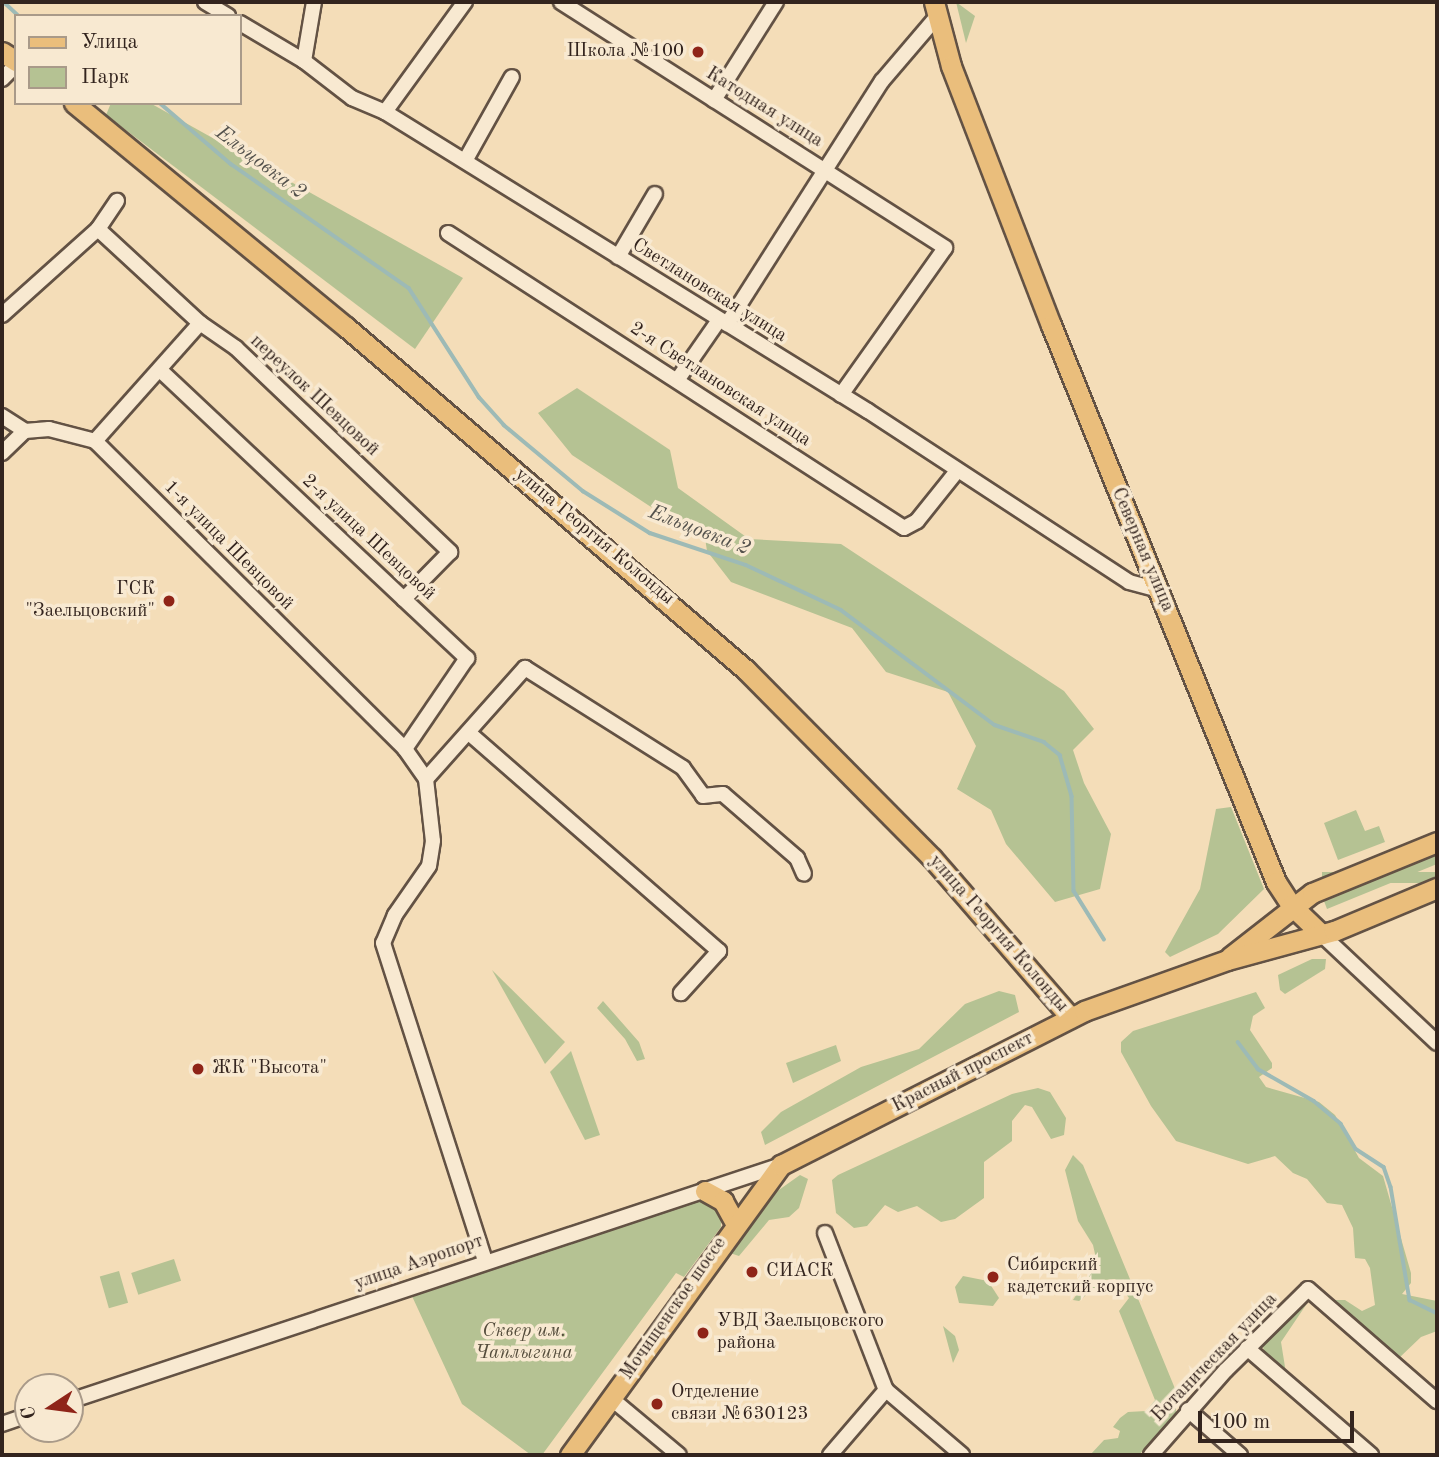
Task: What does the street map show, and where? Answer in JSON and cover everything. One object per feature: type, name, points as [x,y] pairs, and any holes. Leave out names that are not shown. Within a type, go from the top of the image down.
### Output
[{"type":"main road","name":"Северная улица","points":[[935,11],[1158,590],[1276,882],[1291,905],[1321,934]]},
{"type":"main road","name":"улица Георгия Колонды","points":[[76,105],[346,327],[707,634],[932,858],[1070,1017]]},
{"type":"main road","name":"Красный проспект","points":[[1227,960],[1291,905],[1437,842]]},
{"type":"main road","name":"Красный проспект","points":[[781,1165],[1070,1017],[1227,960],[1321,934],[1437,888]]},
{"type":"main road","name":"Мочищенское шоссе","points":[[570,1455],[735,1223],[781,1165]]},
{"type":"main road","points":[[705,1191],[723,1200],[735,1223]]},
{"type":"street","points":[[205,2],[225,14]]},
{"type":"street","points":[[304,61],[314,2]]},
{"type":"street","points":[[385,112],[466,2]]},
{"type":"street","name":"Катодная улица","points":[[561,2],[945,248],[841,395]]},
{"type":"street","points":[[714,100],[776,2]]},
{"type":"street","points":[[678,379],[723,322],[882,81],[935,11]]},
{"type":"street","name":"Светлановская улица","points":[[242,24],[304,61],[352,98],[385,112],[841,395],[1129,582],[1158,590]]},
{"type":"street","points":[[2,79],[14,65]]},
{"type":"street","points":[[465,161],[512,77]]},
{"type":"street","points":[[618,257],[656,194]]},
{"type":"street","points":[[2,315],[98,229],[117,201]]},
{"type":"street","name":"переулок Шевцовой","points":[[98,229],[200,323],[236,348],[450,552],[404,599]]},
{"type":"street","name":"2-я Светлановская улица","points":[[448,233],[678,379],[904,528],[917,521],[957,471]]},
{"type":"street","points":[[95,441],[161,371],[200,323]]},
{"type":"street","name":"2-я улица Шевцовой","points":[[161,371],[467,658],[405,749]]},
{"type":"street","points":[[2,416],[25,431],[2,453]]},
{"type":"street","name":"1-я улица Шевцовой","points":[[25,431],[50,429],[95,441],[405,749],[426,779]]},
{"type":"street","points":[[485,1261],[383,943],[395,915],[429,866],[433,841],[426,779],[525,668],[683,768],[703,796],[723,794],[797,859],[804,874]]},
{"type":"street","points":[[469,733],[719,951],[681,993]]},
{"type":"street","name":"Северная улица","points":[[1321,934],[1437,1043]]},
{"type":"street","name":"улица Аэропорт","points":[[84,1396],[485,1261],[781,1165]]},
{"type":"street","points":[[825,1233],[886,1390],[962,1455]]},
{"type":"street","name":"Ботаническая улица","points":[[1151,1455],[1188,1410],[1308,1289],[1437,1401]]},
{"type":"street","points":[[1247,1348],[1371,1455]]},
{"type":"street","points":[[830,1455],[886,1390]]},
{"type":"street","points":[[612,1399],[679,1455]]},
{"type":"street","points":[[1188,1410],[1240,1455]]},
{"type":"green space","points":[[956,2],[975,16],[966,43]]},
{"type":"green space","points":[[110,105],[154,105],[463,278],[415,349],[106,115]]},
{"type":"green space","points":[[577,388],[670,450],[678,488],[749,539],[841,544],[1064,691],[1094,729],[1073,750],[1084,783],[1111,834],[1100,889],[1055,902],[1006,844],[991,810],[957,789],[976,746],[948,692],[886,672],[852,628],[731,582],[707,551],[704,531],[651,507],[572,455],[538,413]]},
{"type":"green space","points":[[1231,807],[1264,889],[1218,934],[1170,957],[1165,952],[1200,889],[1216,809]]},
{"type":"green space","points":[[1356,810],[1365,831],[1379,826],[1385,842],[1338,860],[1324,823]]},
{"type":"green space","points":[[1437,853],[1437,864],[1327,909],[1324,901]]},
{"type":"green space","points":[[1322,872],[1437,872],[1437,883],[1322,883]]},
{"type":"green space","points":[[1312,959],[1326,959],[1325,969],[1285,994],[1280,990],[1278,975]]},
{"type":"green space","points":[[492,970],[565,1042],[545,1064]]},
{"type":"green space","points":[[999,991],[1015,995],[1019,1012],[765,1145],[761,1132],[781,1112],[861,1067],[919,1049],[965,1004]]},
{"type":"green space","points":[[1256,992],[1265,1008],[1253,1016],[1250,1030],[1272,1063],[1272,1068],[1259,1077],[1266,1087],[1319,1102],[1335,1115],[1359,1158],[1383,1176],[1411,1273],[1411,1283],[1402,1294],[1437,1301],[1437,1331],[1421,1337],[1399,1358],[1329,1300],[1345,1300],[1362,1311],[1375,1305],[1370,1268],[1365,1259],[1355,1258],[1353,1228],[1342,1205],[1327,1203],[1307,1179],[1293,1173],[1275,1156],[1248,1164],[1176,1141],[1151,1106],[1121,1052],[1121,1042],[1133,1031]]},
{"type":"green space","points":[[603,1001],[639,1042],[645,1059],[637,1061],[625,1039],[597,1008]]},
{"type":"green space","points":[[836,1045],[841,1061],[793,1083],[786,1063]]},
{"type":"green space","points":[[571,1051],[600,1135],[585,1140],[550,1072]]},
{"type":"green space","points":[[1038,1088],[1050,1092],[1066,1118],[1064,1135],[1051,1139],[1032,1107],[1025,1105],[1012,1121],[1012,1141],[984,1162],[984,1198],[955,1219],[941,1222],[917,1206],[898,1212],[885,1205],[867,1226],[854,1228],[836,1213],[832,1180],[838,1175],[1012,1094]]},
{"type":"green space","points":[[1073,1155],[1083,1165],[1176,1391],[1176,1414],[1139,1455],[1090,1455],[1104,1440],[1118,1438],[1120,1431],[1113,1427],[1120,1418],[1128,1412],[1146,1411],[1155,1400],[1119,1311],[1129,1298],[1115,1279],[1104,1280],[1079,1301],[1073,1300],[1097,1263],[1093,1245],[1078,1221],[1065,1170]]},
{"type":"green space","points":[[800,1175],[808,1179],[799,1208],[789,1217],[769,1220],[739,1256],[730,1253],[776,1192]]},
{"type":"green space","name":"Сквер им. Чаплыгина","points":[[707,1199],[721,1212],[721,1227],[684,1277],[676,1273],[542,1455],[531,1455],[462,1404],[411,1294]]},
{"type":"green space","points":[[174,1259],[181,1281],[138,1295],[131,1273]]},
{"type":"green space","points":[[119,1271],[128,1303],[109,1308],[100,1277]]},
{"type":"green space","points":[[963,1276],[988,1281],[999,1298],[993,1306],[959,1303],[955,1287]]},
{"type":"green space","points":[[1308,1302],[1281,1342],[1286,1373],[1265,1356],[1262,1342],[1298,1305]]},
{"type":"green space","points":[[943,1326],[955,1336],[959,1350],[953,1363]]},
{"type":"waterway","name":"Ельцовка 2","points":[[4,2],[17,14]]},
{"type":"waterway","name":"Ельцовка 2","points":[[162,105],[231,164],[409,288],[479,397],[504,425],[583,491],[650,533],[746,565],[841,610],[995,725],[1044,742],[1060,755],[1072,796],[1074,891],[1104,939]]},
{"type":"waterway","name":"Ельцовка 2","points":[[1238,1042],[1258,1069],[1314,1101],[1341,1124],[1356,1149],[1384,1167],[1391,1187],[1410,1300],[1437,1313]]},
{"type":"place","name":"Школа №100","points":[[698,52]]},
{"type":"place","name":"ГСК \"Заельцовский\"","points":[[169,601]]},
{"type":"place","name":"ЖК \"Высота\"","points":[[198,1069]]},
{"type":"place","name":"СИАСК","points":[[752,1272]]},
{"type":"place","name":"Сибирский кадетский корпус","points":[[993,1277]]},
{"type":"place","name":"УВД Заельцовского района","points":[[703,1333]]},
{"type":"place","name":"Отделение связи №630123","points":[[657,1404]]}]
